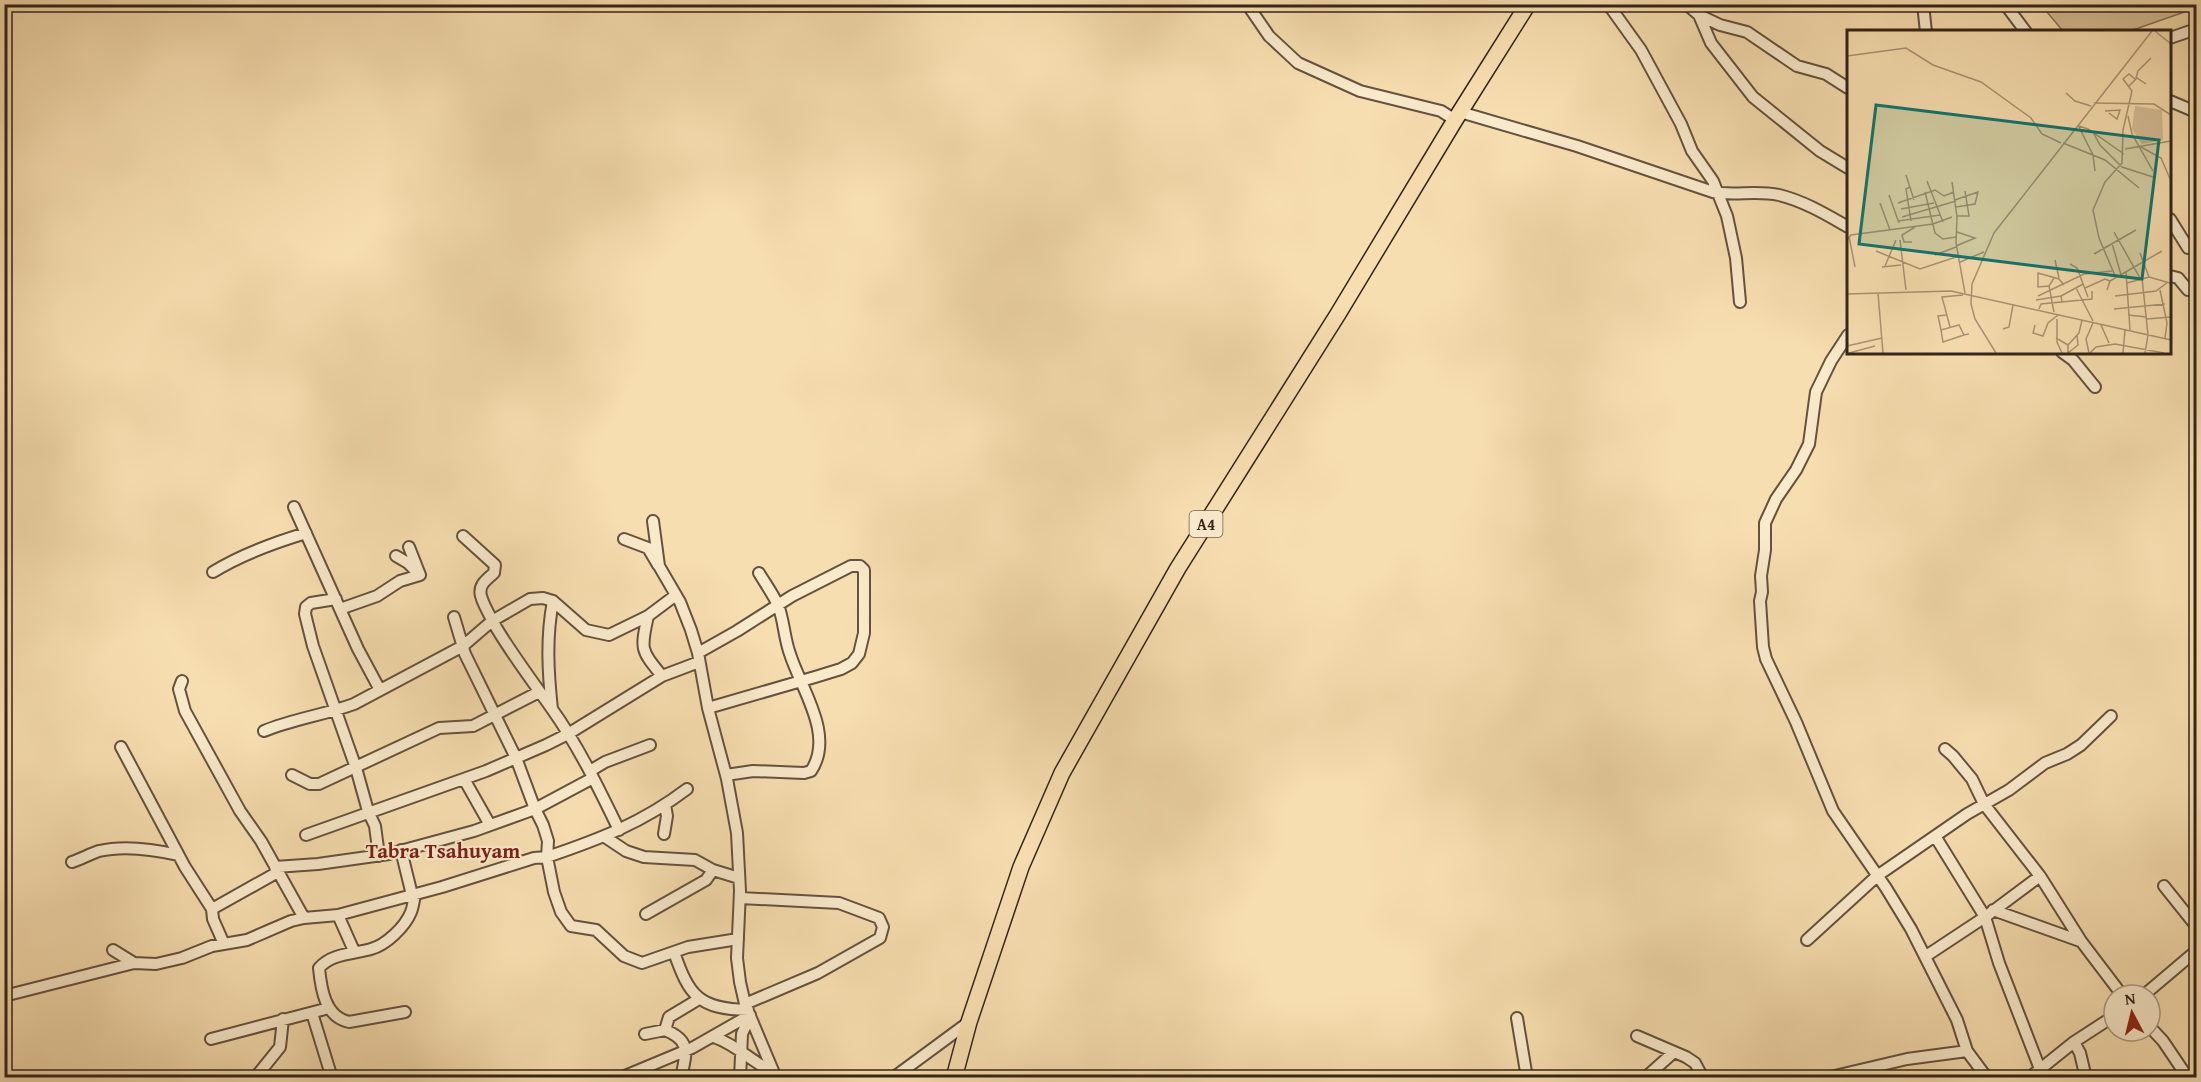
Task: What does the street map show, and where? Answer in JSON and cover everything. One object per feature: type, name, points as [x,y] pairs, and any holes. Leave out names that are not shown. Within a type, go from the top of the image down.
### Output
[{"type":"highway","name":"A4","points":[[954,1077],[969,1022],[1021,867],[1062,773],[1178,568],[1528,4]]},
{"type":"street","points":[[1247,4],[1269,36],[1299,63],[1360,91],[1577,146],[1716,192],[1778,195],[1803,204],[1847,226]]},
{"type":"street","points":[[1608,4],[1641,50],[1681,124],[1692,151],[1713,181],[1729,223],[1740,302]]},
{"type":"street","points":[[1686,4],[1699,15],[1720,25],[1747,32],[1797,66],[1826,74],[1847,87]]},
{"type":"street","points":[[1923,4],[1926,30]]},
{"type":"street","points":[[2005,4],[2024,30]]},
{"type":"street","points":[[1699,15],[1704,32],[1711,43],[1753,97],[1820,151],[1847,167]]},
{"type":"street","points":[[2171,37],[2196,29]]},
{"type":"street","points":[[2171,102],[2196,112]]},
{"type":"street","points":[[2171,222],[2188,248]]},
{"type":"street","points":[[2171,276],[2178,278],[2188,290]]},
{"type":"street","points":[[1847,337],[1831,361],[1816,392],[1809,444],[1796,470],[1776,499],[1765,523],[1766,550],[1761,576],[1762,636],[1766,659],[1781,687],[1833,811],[1877,876],[1926,956],[1958,1020],[1967,1051],[1987,1077]]},
{"type":"street","points":[[2065,354],[2073,360],[2095,387]]},
{"type":"street","points":[[294,507],[366,667],[380,690]]},
{"type":"street","points":[[653,521],[659,566]]},
{"type":"street","points":[[213,572],[232,560],[267,545],[306,533]]},
{"type":"street","points":[[463,536],[495,565],[494,573],[480,589],[492,621],[513,656],[568,734],[620,830]]},
{"type":"street","points":[[624,539],[648,548],[680,602],[698,657],[708,708],[726,775],[737,833],[740,898],[737,958],[740,982],[748,1010],[774,1075]]},
{"type":"street","points":[[409,547],[420,575]]},
{"type":"street","points":[[396,556],[408,563],[420,575]]},
{"type":"street","points":[[306,835],[464,779],[568,734],[662,676],[698,657],[778,605],[851,566],[860,566],[864,570],[864,633],[859,654],[852,663],[841,669],[708,708]]},
{"type":"street","points":[[726,775],[753,771],[804,773],[811,771],[817,763],[819,741],[815,711],[789,652],[778,605],[759,573]]},
{"type":"street","points":[[379,856],[375,826],[313,646],[305,614],[306,607],[311,603],[338,604],[377,596],[406,578],[420,575]]},
{"type":"street","points":[[264,731],[285,722],[354,704],[463,646],[492,621],[530,599],[543,598],[554,601],[586,630],[609,635],[648,616],[676,595]]},
{"type":"street","points":[[552,709],[547,666],[549,623],[554,601]]},
{"type":"street","points":[[648,616],[643,646],[646,656],[662,676]]},
{"type":"street","points":[[454,617],[463,646],[516,758],[548,841],[547,857],[561,912],[571,926],[596,930],[624,956],[642,963],[688,946],[738,939]]},
{"type":"street","points":[[182,681],[179,689],[185,711],[240,811],[261,841],[304,918]]},
{"type":"street","points":[[292,775],[310,784],[318,784],[439,728],[474,726],[539,692]]},
{"type":"street","points":[[1807,939],[1877,876],[1984,804],[2009,790],[2045,763],[2081,745],[2111,716]]},
{"type":"street","points":[[212,909],[277,869],[379,856],[474,831],[535,810],[592,775],[605,762],[650,745]]},
{"type":"street","points":[[120,747],[178,855],[212,909],[213,919],[224,944]]},
{"type":"street","points":[[1945,749],[1972,779],[1984,804],[2040,876],[2081,941],[2113,983]]},
{"type":"street","points":[[464,779],[490,825]]},
{"type":"street","points":[[4,996],[134,963],[156,963],[182,958],[195,951],[247,940],[291,921],[338,915],[534,858],[547,857],[620,830],[665,805],[687,789]]},
{"type":"street","points":[[664,834],[667,816],[665,805]]},
{"type":"street","points":[[1935,836],[1989,914],[1999,963],[2040,1069]]},
{"type":"street","points":[[605,837],[626,851],[644,857],[695,860],[713,870],[739,878]]},
{"type":"street","points":[[72,862],[98,851],[133,848],[178,855]]},
{"type":"street","points":[[401,850],[414,894],[410,915],[381,946],[354,951],[325,962],[319,968],[328,1008],[340,1020],[349,1022],[405,1012]]},
{"type":"street","points":[[646,914],[706,880],[713,870]]},
{"type":"street","points":[[1926,956],[1989,914],[2040,876]]},
{"type":"street","points":[[2164,886],[2196,926]]},
{"type":"street","points":[[620,1077],[687,1051],[714,1037],[748,1010],[880,938],[883,927],[879,918],[839,903],[740,898]]},
{"type":"street","points":[[1989,914],[2081,941]]},
{"type":"street","points":[[338,915],[354,951]]},
{"type":"street","points":[[113,950],[134,963]]},
{"type":"street","points":[[2158,983],[2196,951]]},
{"type":"street","points":[[674,952],[682,975],[699,999],[709,1005],[729,1010],[748,1010]]},
{"type":"street","points":[[665,1030],[669,1017],[699,999]]},
{"type":"street","points":[[211,1039],[328,1008]]},
{"type":"street","points":[[740,1077],[742,1034],[748,1010]]},
{"type":"street","points":[[312,1013],[332,1077]]},
{"type":"street","points":[[1516,1018],[1527,1077]]},
{"type":"street","points":[[255,1077],[280,1047],[283,1019]]},
{"type":"street","points":[[892,1077],[969,1022]]},
{"type":"street","points":[[2029,1077],[2102,1024]]},
{"type":"street","points":[[645,1034],[665,1030],[680,1038],[686,1045],[687,1051],[681,1077]]},
{"type":"street","points":[[1637,1036],[1686,1057],[1695,1063],[1703,1077]]},
{"type":"street","points":[[714,1037],[726,1041],[774,1075]]},
{"type":"street","points":[[2162,1040],[2192,1077]]},
{"type":"street","points":[[2074,1042],[2080,1053],[2086,1077]]},
{"type":"street","points":[[1826,1077],[1907,1059],[1967,1051]]},
{"type":"street","points":[[1645,1077],[1674,1052]]},
{"type":"shaded area","points":[[2196,4],[2196,8],[2133,30],[2062,30],[2041,5]]},
{"type":"district","name":"Tabra Tsahuyam","points":[[443,851]]}]
